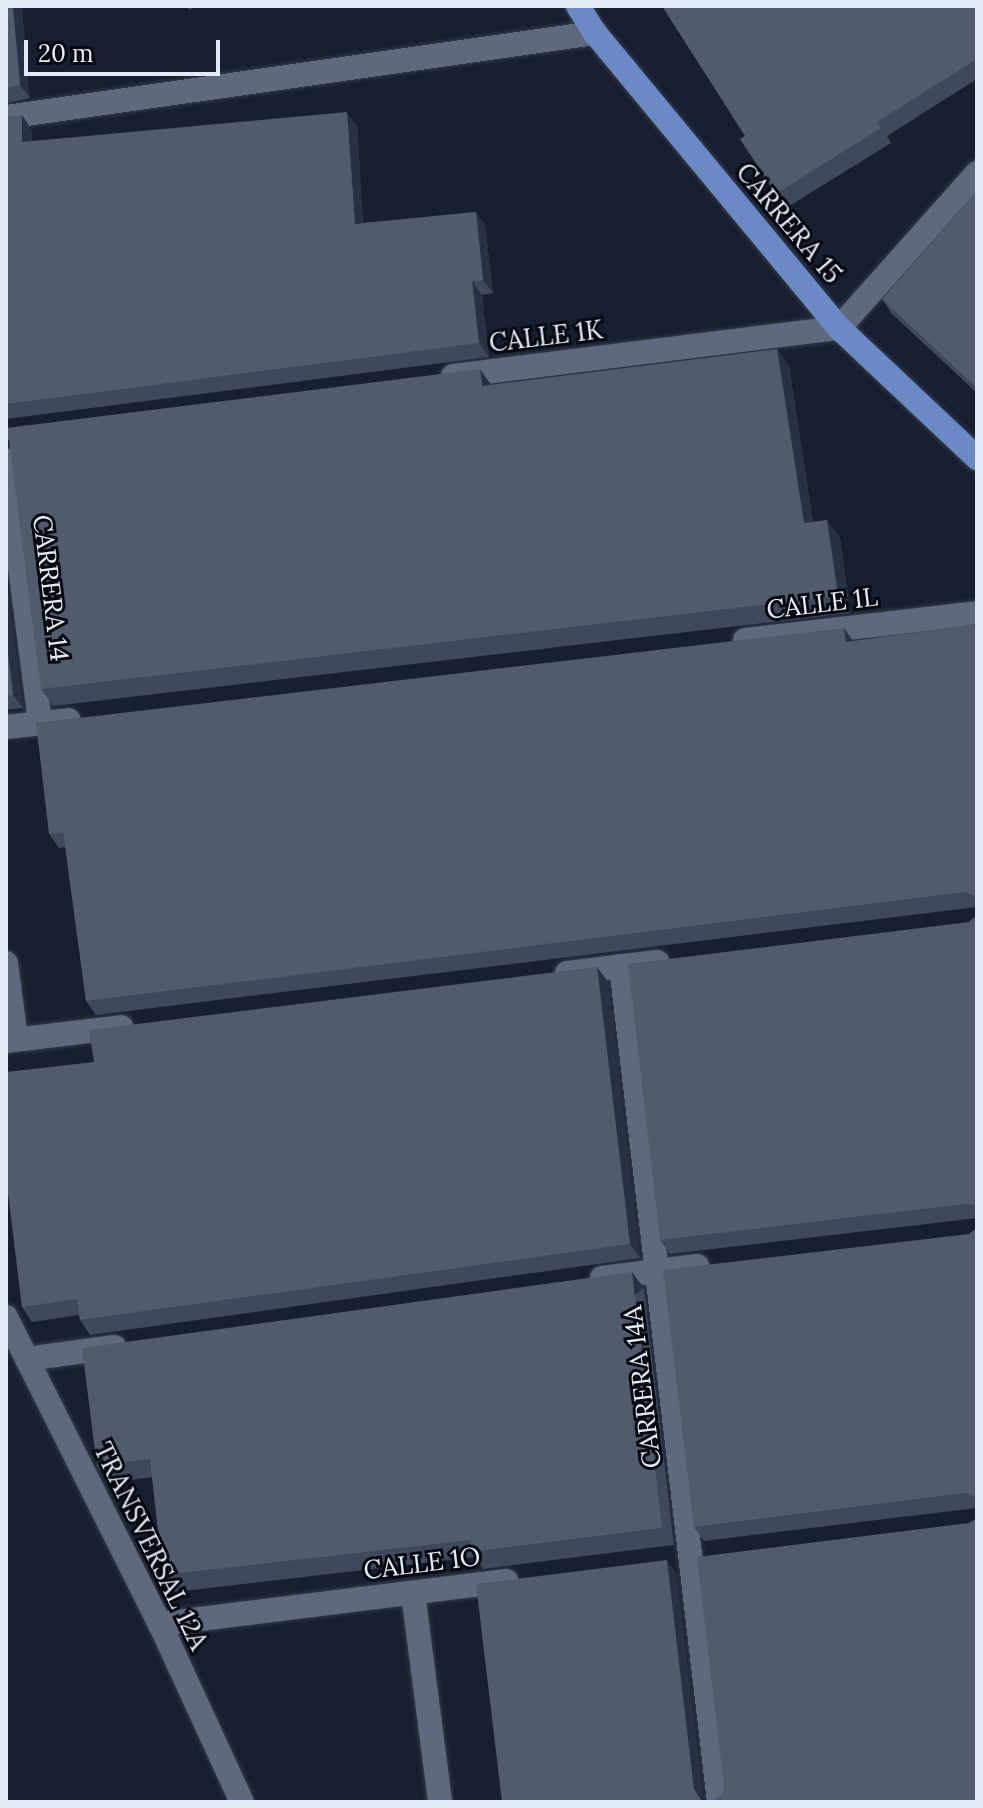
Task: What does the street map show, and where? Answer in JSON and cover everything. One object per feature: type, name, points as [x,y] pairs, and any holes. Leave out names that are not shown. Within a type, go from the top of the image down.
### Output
[{"type":"main road","name":"CARRERA 15","points":[[578,6],[595,33],[839,328],[977,458]]},
{"type":"street","points":[[6,117],[595,33]]},
{"type":"street","points":[[839,328],[977,173]]},
{"type":"street","name":"CALLE 1K","points":[[430,379],[839,328]]},
{"type":"street","name":"CARRERA 14","points":[[6,460],[40,723]]},
{"type":"street","name":"CALLE 1L","points":[[723,643],[977,613]]},
{"type":"street","points":[[6,727],[87,717]]},
{"type":"street","points":[[544,976],[683,958]]},
{"type":"street","points":[[6,963],[11,1040],[140,1024]]},
{"type":"street","name":"CARRERA 14A","points":[[621,966],[719,1802]]},
{"type":"street","points":[[578,1282],[718,1263]]},
{"type":"street","name":"TRANSVERSAL 12A","points":[[6,1317],[160,1624],[242,1802]]},
{"type":"street","points":[[27,1359],[137,1343]]},
{"type":"street","points":[[659,1562],[720,1554]]},
{"type":"street","name":"CALLE 1O","points":[[160,1624],[536,1577]]},
{"type":"street","points":[[413,1593],[440,1802]]},
{"type":"building","points":[[6,6],[13,6],[20,85],[6,88]]},
{"type":"building","points":[[662,6],[977,6],[977,59],[877,122],[881,128],[776,194],[740,139],[745,136]]},
{"type":"building","points":[[347,112],[355,224],[476,212],[483,280],[472,281],[479,343],[6,404],[6,117],[22,115],[22,142]]},
{"type":"building","points":[[977,191],[977,388],[882,299]]},
{"type":"building","points":[[777,349],[804,523],[827,520],[838,596],[41,689],[6,428],[480,369],[482,386]]},
{"type":"building","points":[[977,624],[977,897],[965,892],[86,1001],[63,832],[49,834],[36,723],[844,628],[846,642]]},
{"type":"building","points":[[6,637],[13,695],[6,696]]},
{"type":"building","points":[[977,915],[977,1210],[974,1205],[965,1204],[660,1240],[628,964],[969,922]]},
{"type":"building","points":[[597,967],[630,1244],[80,1320],[77,1299],[22,1307],[6,1177],[6,1072],[94,1062],[89,1030]]},
{"type":"building","points":[[977,1228],[977,1498],[965,1493],[694,1527],[663,1270],[969,1234]]},
{"type":"building","points":[[632,1272],[662,1528],[471,1552],[470,1540],[163,1575],[150,1459],[97,1466],[82,1348]]},
{"type":"building","points":[[977,1518],[977,1802],[712,1802],[722,1794],[724,1786],[697,1557],[969,1523]]},
{"type":"building","points":[[667,1560],[694,1789],[702,1801],[709,1802],[502,1802],[476,1584]]}]
